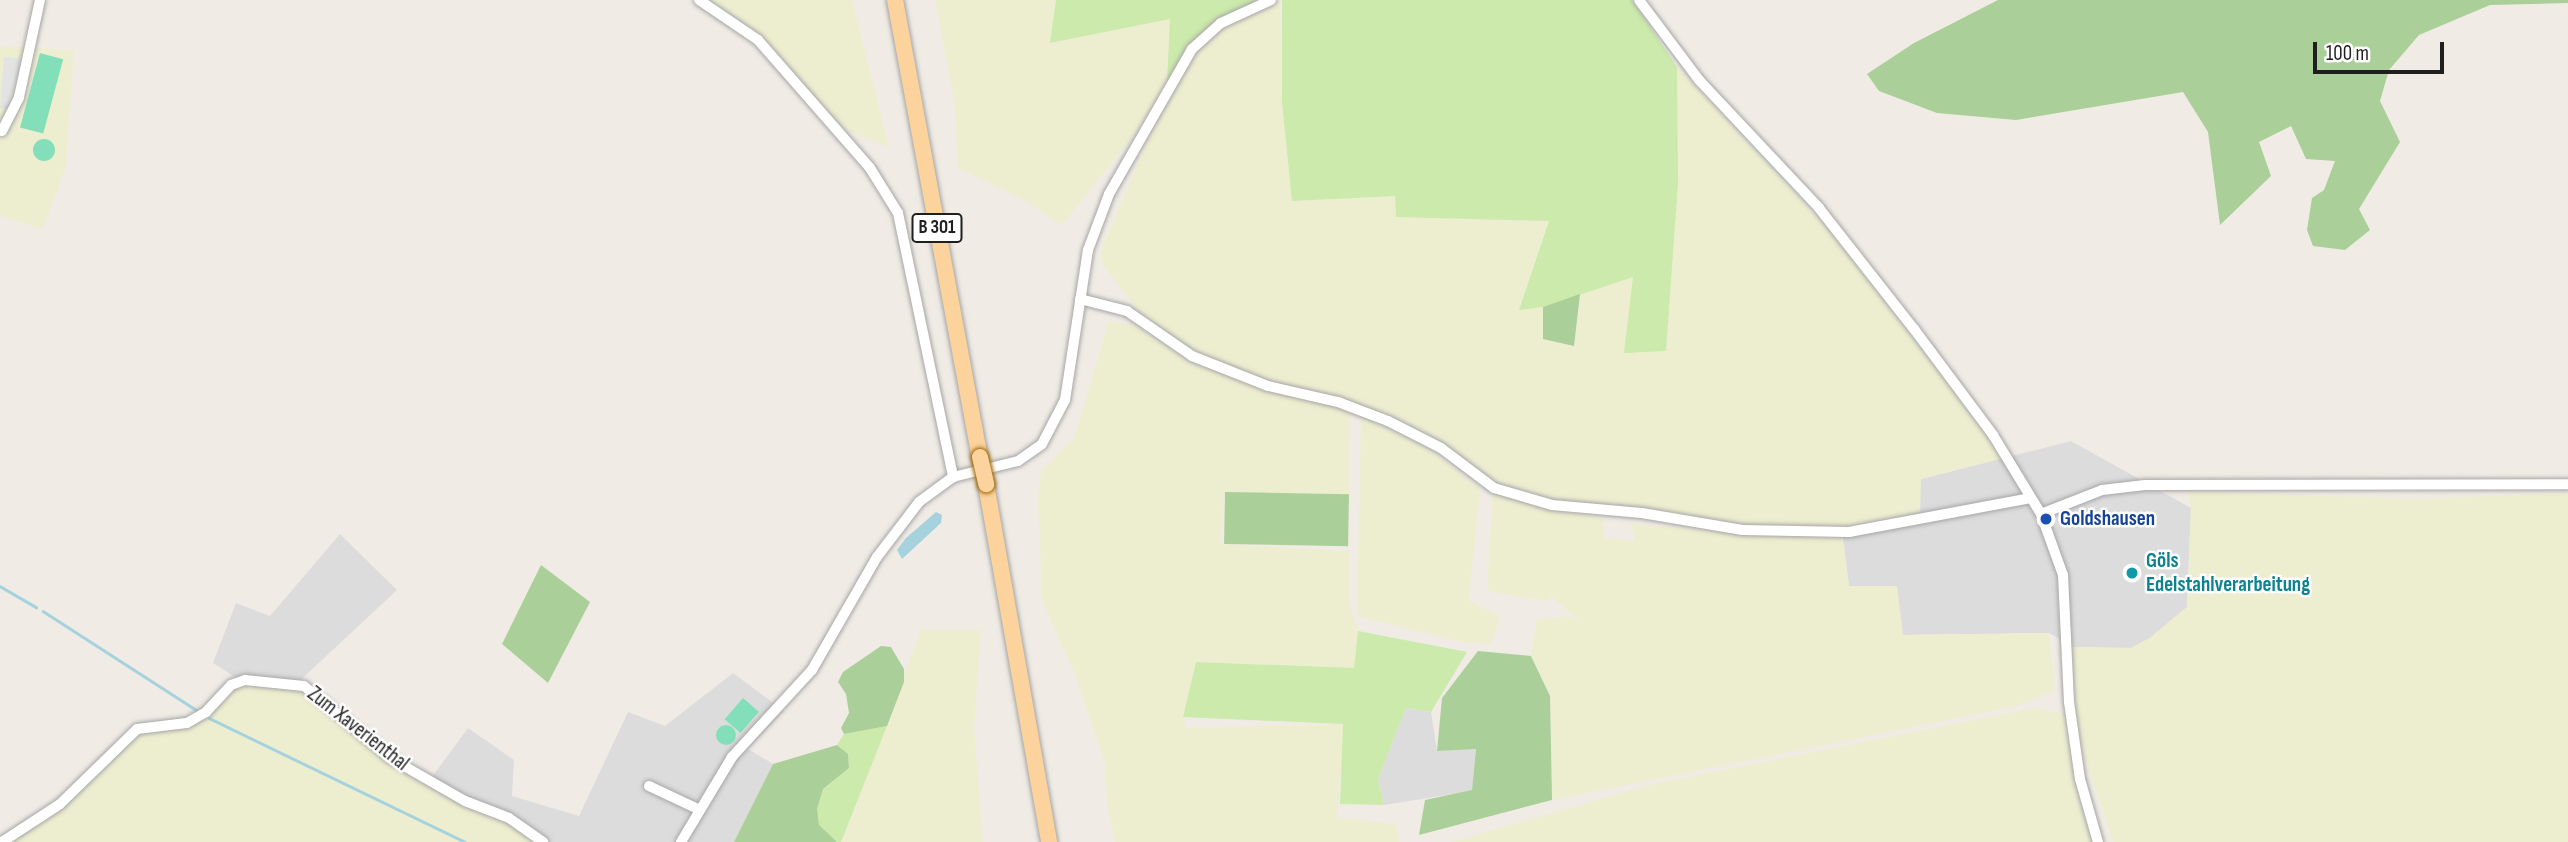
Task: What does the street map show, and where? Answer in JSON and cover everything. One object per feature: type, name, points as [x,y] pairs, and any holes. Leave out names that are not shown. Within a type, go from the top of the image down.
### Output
[{"type":"main road","name":"B 301","points":[[895,0],[986,484],[1049,842]]},
{"type":"street","points":[[2,131],[19,97],[40,0]]},
{"type":"street","points":[[699,0],[758,40],[870,169],[898,213],[953,477]]},
{"type":"street","points":[[681,842],[698,808],[732,757],[812,670],[886,544],[919,502],[953,477],[1017,461],[1042,444],[1065,400],[1080,299],[1096,224],[1181,65],[1217,25],[1271,0]]},
{"type":"street","points":[[1639,0],[1699,80],[1819,208],[1914,329],[1993,435],[2041,514],[2063,575],[2069,702],[2080,779],[2098,842]]},
{"type":"street","points":[[1080,299],[1127,311],[1192,356],[1268,386],[1338,402],[1388,421],[1441,448],[1494,488],[1552,505],[1744,530],[1849,532],[2031,498]]},
{"type":"street","points":[[2041,514],[2102,490],[2145,485],[2568,484]]},
{"type":"street","name":"Zum Xaverienthal","points":[[2,842],[60,804],[137,729],[187,723],[206,712],[231,685],[245,680],[304,686],[390,758],[465,802],[509,818],[543,842]]},
{"type":"street","points":[[649,786],[698,808]]},
{"type":"shaded area","points":[[4,57],[23,59],[8,109],[0,108]]},
{"type":"shaded area","points":[[2071,441],[2191,508],[2187,607],[2150,638],[2131,648],[2074,647],[2049,633],[1902,635],[1849,586],[1842,530],[1921,479]]},
{"type":"shaded area","points":[[340,534],[397,590],[293,687],[245,684],[213,663],[236,603],[270,616]]},
{"type":"shaded area","points":[[733,673],[784,711],[748,749],[773,764],[734,842],[536,842],[432,777],[468,728],[514,760],[512,796],[579,816],[628,712],[665,726]]},
{"type":"shaded area","points":[[1406,708],[1431,712],[1437,751],[1476,748],[1472,791],[1384,805],[1378,779]]},
{"type":"green space","points":[[707,0],[852,0],[889,147],[850,132],[816,104],[762,37]]},
{"type":"green space","points":[[935,0],[1056,0],[1051,43],[1170,19],[1167,82],[1136,133],[1062,225],[1024,200],[958,168],[954,101]]},
{"type":"green space","points":[[1056,0],[1268,0],[1217,24],[1167,82],[1170,19],[1050,43]]},
{"type":"green space","points":[[1282,0],[1632,0],[1677,67],[1678,183],[1666,351],[1624,353],[1633,277],[1543,307],[1519,310],[1549,221],[1396,217],[1395,196],[1292,201],[1282,102]]},
{"type":"green space","points":[[1998,0],[2568,0],[2568,3],[2490,5],[2419,35],[2389,70],[2380,101],[2400,142],[2359,209],[2370,230],[2345,250],[2313,246],[2307,230],[2312,198],[2324,190],[2335,161],[2306,159],[2291,126],[2259,142],[2271,176],[2220,225],[2208,132],[2183,92],[2016,120],[1937,113],[1879,91],[1867,74],[1914,43]]},
{"type":"green space","points":[[1280,1],[1282,102],[1292,201],[1395,196],[1396,217],[1550,221],[1519,309],[1543,307],[1543,339],[1574,346],[1580,294],[1633,277],[1666,351],[1678,183],[1677,67],[1835,237],[2004,458],[1921,479],[1920,512],[1842,530],[1746,526],[1547,498],[1485,478],[1409,426],[1338,396],[1256,377],[1192,353],[1138,310],[1102,264],[1101,250],[1146,144],[1188,64],[1220,29]]},
{"type":"green space","points":[[0,46],[74,50],[66,166],[43,229],[0,216]]},
{"type":"green space","points":[[40,53],[63,59],[43,134],[20,127]]},
{"type":"green space","points":[[44,139],[52,142],[55,150],[52,158],[44,161],[36,158],[33,150],[36,142]]},
{"type":"green space","points":[[1580,294],[1574,346],[1543,339],[1543,307]]},
{"type":"green space","points":[[1109,321],[1134,325],[1191,364],[1350,411],[1349,495],[1225,492],[1220,544],[1349,551],[1349,601],[1358,631],[1355,668],[1196,662],[1183,717],[1187,728],[1344,724],[1337,818],[1396,824],[1399,842],[1115,842],[1107,806],[1105,763],[1074,672],[1042,601],[1038,498],[1041,471],[1074,438]]},
{"type":"green space","points":[[1361,415],[1428,448],[1480,489],[1469,600],[1500,617],[1491,644],[1459,641],[1357,616]]},
{"type":"green space","points":[[2187,491],[2415,499],[2568,493],[2568,842],[2113,842],[2075,727],[2074,647],[2131,648],[2150,638],[2187,607],[2191,508]]},
{"type":"green space","points":[[1225,492],[1349,494],[1348,546],[1224,544]]},
{"type":"green space","points":[[1493,493],[1603,519],[1604,538],[1635,541],[1631,524],[1765,535],[1842,535],[1849,586],[1897,586],[1903,635],[2049,633],[2055,691],[2013,707],[1552,800],[1550,696],[1531,655],[1537,620],[1569,616],[1581,622],[1551,597],[1548,601],[1487,591]]},
{"type":"green space","points":[[541,565],[590,602],[548,683],[502,644]]},
{"type":"green space","points":[[921,630],[981,630],[974,728],[983,842],[841,842]]},
{"type":"green space","points":[[1358,631],[1467,652],[1431,712],[1406,708],[1378,779],[1384,805],[1340,804],[1343,724],[1183,717],[1196,662],[1354,668]]},
{"type":"green space","points":[[881,646],[891,647],[904,669],[904,682],[887,726],[844,734],[841,728],[849,713],[846,694],[838,682],[843,672]]},
{"type":"green space","points":[[1478,651],[1531,656],[1550,696],[1552,800],[1419,835],[1425,800],[1472,790],[1476,749],[1437,751],[1442,698]]},
{"type":"green space","points":[[245,684],[302,689],[357,733],[536,842],[7,842],[61,807],[140,734],[182,728]]},
{"type":"green space","points":[[743,698],[759,712],[740,733],[725,719]]},
{"type":"green space","points":[[2034,708],[2067,714],[2075,780],[2091,842],[1451,842],[1653,784]]},
{"type":"green space","points":[[726,725],[733,728],[736,735],[733,742],[726,745],[719,742],[716,735],[719,728]]},
{"type":"green space","points":[[887,726],[841,842],[837,842],[818,825],[817,809],[823,789],[849,768],[848,754],[837,745],[844,734]]},
{"type":"green space","points":[[837,745],[848,754],[849,768],[823,789],[817,809],[819,825],[837,842],[734,842],[773,764]]},
{"type":"water","points":[[936,512],[942,515],[941,523],[902,559],[897,550],[906,538]]},
{"type":"waterway","points":[[0,586],[36,607]]},
{"type":"waterway","points":[[43,611],[198,711]]},
{"type":"waterway","points":[[209,718],[465,842]]},
{"type":"place","name":"Goldshausen","points":[[2046,519]]},
{"type":"place","name":"Göls Edelstahlverarbeitung","points":[[2132,573]]}]
